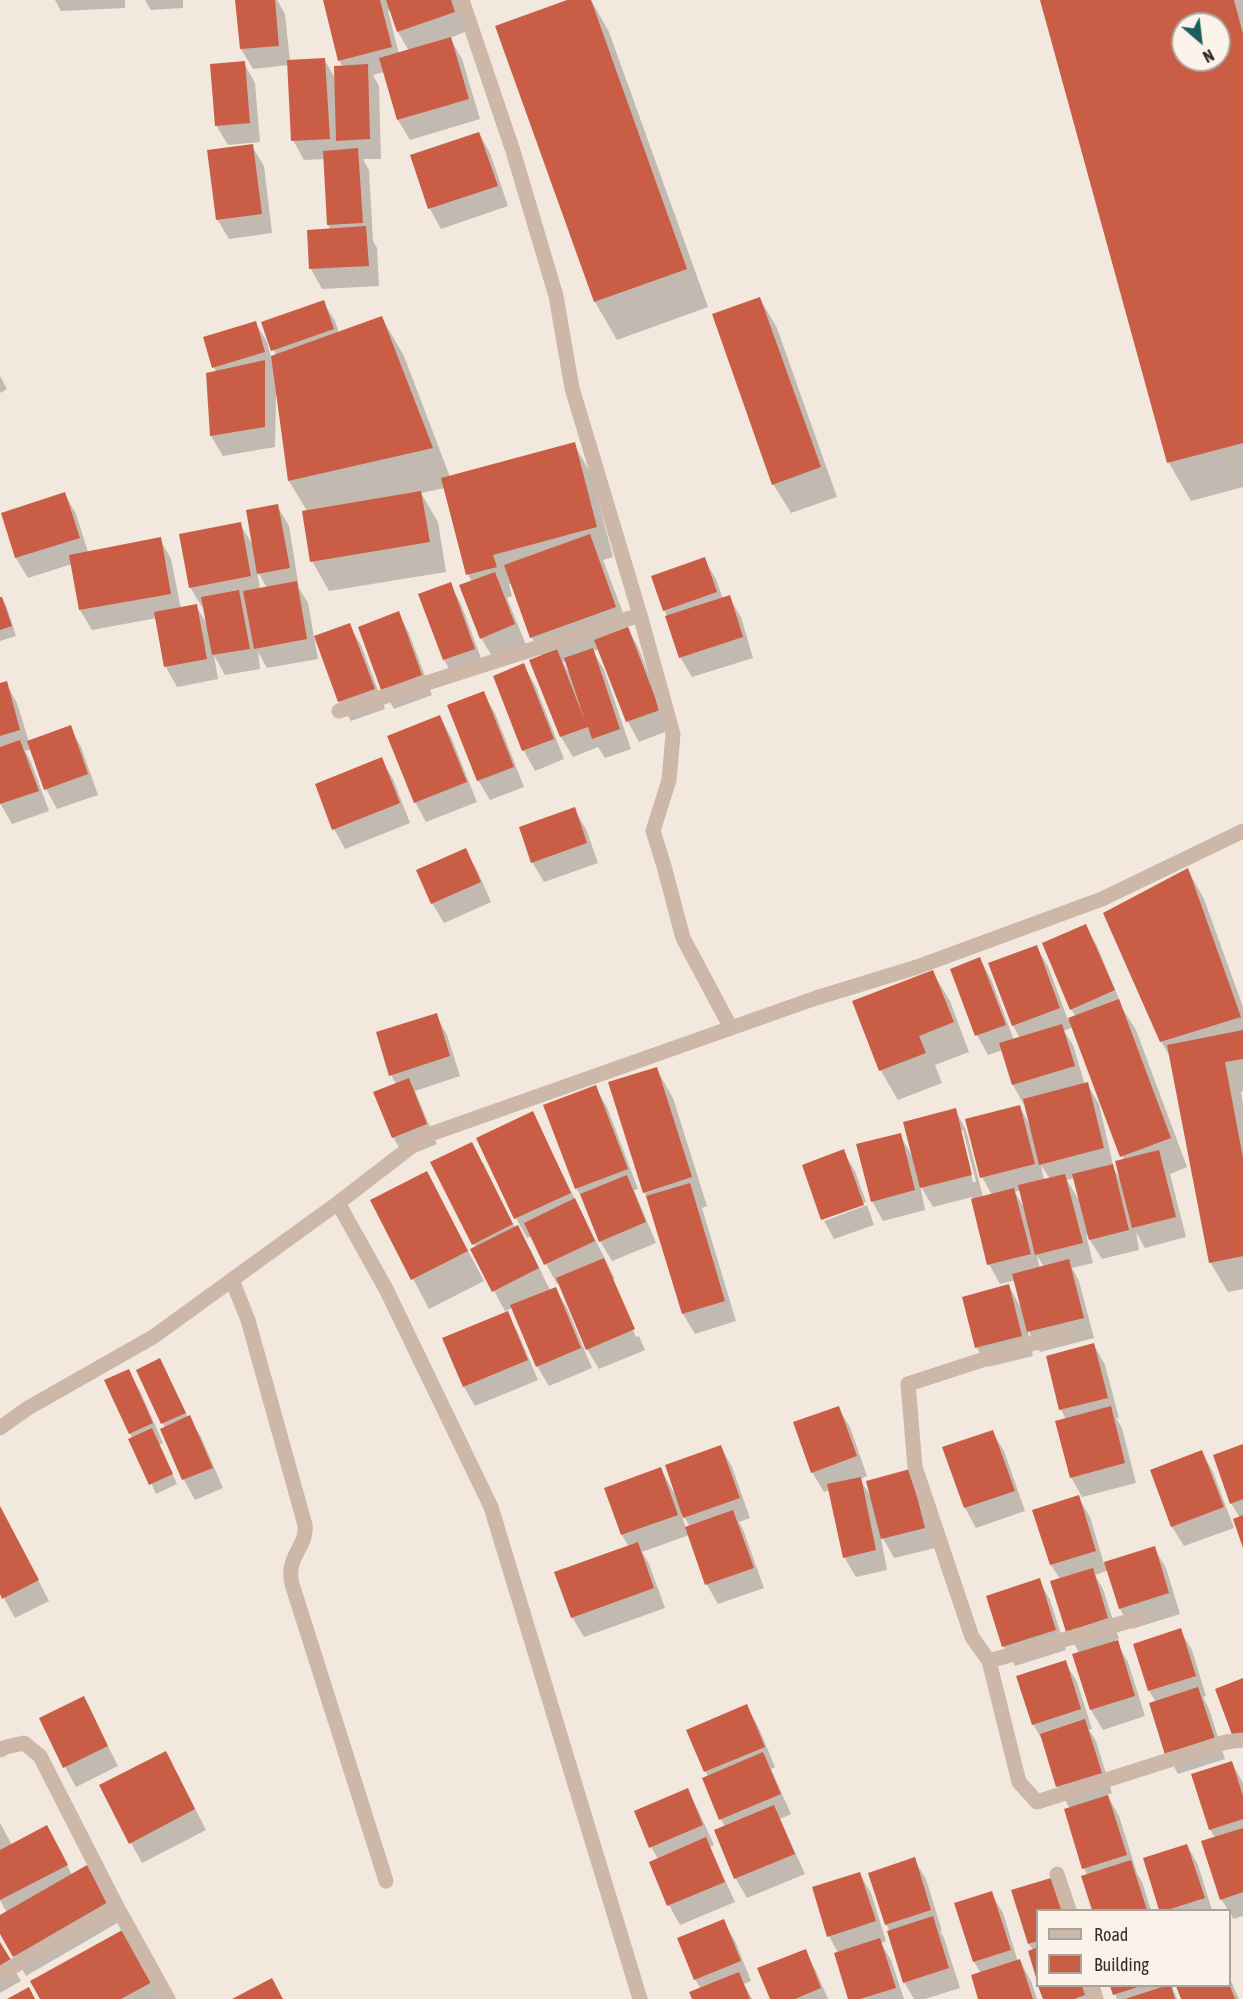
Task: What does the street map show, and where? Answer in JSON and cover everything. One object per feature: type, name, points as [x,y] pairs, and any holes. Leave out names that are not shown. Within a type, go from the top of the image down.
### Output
[{"type":"street","points":[[462,0],[513,151],[552,285],[572,388],[673,734],[669,780],[653,831],[683,938],[731,1028]]},
{"type":"street","points":[[339,711],[640,615]]},
{"type":"street","points":[[0,1428],[28,1408],[153,1337],[338,1203],[425,1136],[816,998],[918,967],[1102,899],[1243,831]]},
{"type":"street","points":[[338,1203],[386,1289],[491,1508],[640,1999]]},
{"type":"street","points":[[232,1280],[248,1320],[305,1525],[306,1532],[291,1562],[289,1573],[386,1881]]},
{"type":"street","points":[[1068,1332],[908,1384],[915,1467],[972,1637],[989,1661],[1019,1782],[1037,1802],[1226,1742],[1243,1740]]},
{"type":"street","points":[[989,1661],[1140,1618]]},
{"type":"street","points":[[0,1750],[24,1743],[40,1756],[117,1907],[168,1999]]},
{"type":"street","points":[[1057,1874],[1068,1909]]},
{"type":"street","points":[[0,1974],[117,1907]]},
{"type":"building","points":[[235,0],[275,0],[279,46],[240,49]]},
{"type":"building","points":[[323,0],[380,0],[392,47],[338,61]]},
{"type":"building","points":[[386,0],[451,0],[455,12],[397,32]]},
{"type":"building","points":[[567,0],[591,0],[687,269],[594,302],[495,26]]},
{"type":"building","points":[[1040,0],[1234,0],[1243,34],[1243,443],[1167,463]]},
{"type":"building","points":[[451,37],[469,99],[397,120],[379,58]]},
{"type":"building","points":[[325,58],[330,139],[291,141],[287,60]]},
{"type":"building","points":[[245,61],[250,123],[215,126],[210,64]]},
{"type":"building","points":[[368,64],[370,139],[336,141],[334,66]]},
{"type":"building","points":[[479,132],[498,186],[428,209],[410,155]]},
{"type":"building","points":[[253,144],[262,214],[216,220],[207,150]]},
{"type":"building","points":[[358,148],[363,223],[327,225],[323,151]]},
{"type":"building","points":[[366,226],[369,266],[309,269],[307,230]]},
{"type":"building","points":[[760,297],[821,467],[772,485],[712,314]]},
{"type":"building","points":[[324,300],[334,329],[271,351],[261,322]]},
{"type":"building","points":[[382,316],[433,448],[288,481],[271,356]]},
{"type":"building","points":[[256,321],[265,352],[212,368],[203,337]]},
{"type":"building","points":[[265,360],[265,427],[210,436],[206,373]]},
{"type":"building","points":[[575,442],[597,527],[493,555],[497,567],[466,575],[441,478]]},
{"type":"building","points":[[421,491],[430,542],[310,562],[302,511]]},
{"type":"building","points":[[65,492],[80,538],[15,558],[1,513]]},
{"type":"building","points":[[278,504],[290,568],[257,574],[246,510]]},
{"type":"building","points":[[241,522],[251,576],[189,588],[179,534]]},
{"type":"building","points":[[590,534],[616,607],[530,638],[504,565]]},
{"type":"building","points":[[161,537],[171,594],[79,610],[69,555]]},
{"type":"building","points":[[705,557],[717,592],[663,611],[651,576]]},
{"type":"building","points":[[495,572],[515,624],[480,639],[459,585]]},
{"type":"building","points":[[297,581],[307,639],[254,649],[243,591]]},
{"type":"building","points":[[451,582],[475,649],[443,660],[418,594]]},
{"type":"building","points":[[239,590],[250,649],[212,655],[201,597]]},
{"type":"building","points":[[730,595],[743,637],[679,658],[665,616]]},
{"type":"building","points":[[0,597],[2,597],[12,626],[0,630]]},
{"type":"building","points":[[197,604],[207,659],[164,667],[154,612]]},
{"type":"building","points":[[399,611],[422,675],[381,690],[358,627]]},
{"type":"building","points":[[350,623],[375,689],[338,702],[314,636]]},
{"type":"building","points":[[628,627],[660,710],[626,722],[594,640]]},
{"type":"building","points":[[593,648],[620,729],[592,739],[588,727],[560,737],[529,660],[557,649],[585,721],[564,658]]},
{"type":"building","points":[[524,663],[554,739],[522,751],[493,676]]},
{"type":"building","points":[[7,681],[20,730],[0,736],[0,683]]},
{"type":"building","points":[[484,691],[514,767],[477,781],[447,705]]},
{"type":"building","points":[[440,715],[467,782],[414,803],[387,736]]},
{"type":"building","points":[[71,725],[88,774],[44,790],[27,741]]},
{"type":"building","points":[[20,740],[39,791],[0,804],[0,747]]},
{"type":"building","points":[[382,757],[400,803],[332,830],[315,784]]},
{"type":"building","points":[[575,807],[587,843],[531,863],[519,827]]},
{"type":"building","points":[[466,848],[481,882],[431,904],[416,870]]},
{"type":"building","points":[[1188,868],[1241,1017],[1160,1042],[1103,913]]},
{"type":"building","points":[[1086,924],[1115,990],[1070,1010],[1042,943]]},
{"type":"building","points":[[1037,945],[1060,1008],[1012,1026],[988,963]]},
{"type":"building","points":[[980,957],[1006,1025],[975,1036],[950,969]]},
{"type":"building","points":[[933,970],[954,1022],[919,1036],[926,1053],[879,1071],[852,1001]]},
{"type":"building","points":[[1119,999],[1171,1138],[1120,1157],[1068,1018]]},
{"type":"building","points":[[437,1013],[450,1056],[389,1076],[376,1032]]},
{"type":"building","points":[[1062,1024],[1075,1066],[1012,1085],[999,1043]]},
{"type":"building","points":[[1243,1030],[1243,1059],[1225,1062],[1243,1158],[1243,1256],[1209,1263],[1167,1045]]},
{"type":"building","points":[[657,1067],[692,1177],[643,1193],[608,1082]]},
{"type":"building","points":[[409,1078],[427,1124],[392,1138],[373,1092]]},
{"type":"building","points":[[1088,1082],[1104,1148],[1039,1165],[1023,1099]]},
{"type":"building","points":[[596,1085],[628,1169],[575,1189],[543,1105]]},
{"type":"building","points":[[1020,1105],[1035,1164],[980,1178],[965,1119]]},
{"type":"building","points":[[956,1108],[972,1175],[920,1188],[903,1122]]},
{"type":"building","points":[[533,1111],[571,1193],[514,1219],[476,1138]]},
{"type":"building","points":[[901,1133],[915,1190],[871,1202],[856,1144]]},
{"type":"building","points":[[472,1142],[513,1224],[472,1245],[430,1162]]},
{"type":"building","points":[[844,1149],[864,1205],[821,1220],[802,1165]]},
{"type":"building","points":[[1159,1150],[1176,1217],[1132,1228],[1115,1161]]},
{"type":"building","points":[[1113,1164],[1129,1230],[1089,1240],[1072,1174]]},
{"type":"building","points":[[427,1171],[468,1251],[411,1280],[370,1200]]},
{"type":"building","points":[[1065,1174],[1083,1243],[1035,1255],[1018,1185]]},
{"type":"building","points":[[627,1175],[646,1222],[599,1242],[580,1194]]},
{"type":"building","points":[[690,1183],[725,1301],[682,1314],[646,1196]]},
{"type":"building","points":[[1014,1188],[1031,1254],[987,1265],[971,1199]]},
{"type":"building","points":[[575,1198],[595,1241],[544,1265],[524,1223]]},
{"type":"building","points":[[518,1225],[539,1268],[492,1292],[470,1249]]},
{"type":"building","points":[[604,1258],[635,1329],[586,1350],[556,1278]]},
{"type":"building","points":[[1069,1259],[1084,1318],[1027,1332],[1012,1274]]},
{"type":"building","points":[[1009,1284],[1022,1336],[975,1348],[962,1297]]},
{"type":"building","points":[[556,1287],[581,1348],[536,1367],[510,1305]]},
{"type":"building","points":[[508,1311],[528,1360],[463,1387],[442,1338]]},
{"type":"building","points":[[1094,1343],[1108,1398],[1059,1410],[1046,1356]]},
{"type":"building","points":[[160,1358],[186,1413],[161,1424],[136,1370]]},
{"type":"building","points":[[129,1369],[153,1423],[129,1434],[104,1380]]},
{"type":"building","points":[[839,1406],[857,1456],[811,1473],[793,1422]]},
{"type":"building","points":[[1111,1406],[1125,1463],[1070,1478],[1055,1421]]},
{"type":"building","points":[[190,1415],[213,1468],[182,1480],[160,1429]]},
{"type":"building","points":[[152,1428],[173,1474],[149,1485],[128,1439]]},
{"type":"building","points":[[993,1430],[1015,1491],[964,1508],[942,1447]]},
{"type":"building","points":[[1243,1444],[1243,1499],[1230,1504],[1213,1455]]},
{"type":"building","points":[[721,1445],[740,1498],[683,1518],[665,1465]]},
{"type":"building","points":[[1202,1450],[1224,1507],[1171,1527],[1150,1470]]},
{"type":"building","points":[[661,1467],[678,1515],[621,1535],[604,1488]]},
{"type":"building","points":[[910,1469],[925,1528],[881,1539],[866,1481]]},
{"type":"building","points":[[861,1477],[876,1550],[843,1558],[827,1484]]},
{"type":"building","points":[[1079,1495],[1096,1551],[1050,1565],[1032,1510]]},
{"type":"building","points":[[0,1506],[39,1580],[2,1599],[0,1594]]},
{"type":"building","points":[[733,1510],[754,1568],[705,1585],[685,1527]]},
{"type":"building","points":[[1243,1515],[1243,1548],[1233,1519]]},
{"type":"building","points":[[638,1542],[654,1588],[571,1618],[554,1572]]},
{"type":"building","points":[[1155,1546],[1169,1593],[1119,1609],[1104,1562]]},
{"type":"building","points":[[1093,1568],[1108,1618],[1066,1632],[1050,1581]]},
{"type":"building","points":[[1040,1578],[1056,1630],[1002,1647],[986,1596]]},
{"type":"building","points":[[1181,1628],[1196,1676],[1148,1691],[1133,1644]]},
{"type":"building","points":[[1118,1640],[1135,1696],[1090,1710],[1072,1654]]},
{"type":"building","points":[[1066,1660],[1081,1709],[1032,1725],[1016,1676]]},
{"type":"building","points":[[1243,1678],[1243,1737],[1234,1740],[1215,1689]]},
{"type":"building","points":[[1198,1687],[1215,1739],[1165,1755],[1149,1703]]},
{"type":"building","points":[[84,1696],[108,1746],[63,1768],[39,1718]]},
{"type":"building","points":[[747,1704],[765,1747],[704,1772],[686,1730]]},
{"type":"building","points":[[1085,1719],[1102,1773],[1056,1787],[1040,1734]]},
{"type":"building","points":[[166,1751],[195,1809],[129,1844],[99,1785]]},
{"type":"building","points":[[763,1752],[781,1794],[719,1820],[702,1778]]},
{"type":"building","points":[[1232,1761],[1243,1796],[1243,1819],[1209,1830],[1191,1774]]},
{"type":"building","points":[[688,1788],[703,1825],[649,1848],[634,1811]]},
{"type":"building","points":[[1108,1795],[1127,1855],[1082,1869],[1064,1809]]},
{"type":"building","points":[[774,1805],[795,1854],[734,1879],[714,1830]]},
{"type":"building","points":[[47,1825],[68,1865],[0,1900],[0,1850]]},
{"type":"building","points":[[1243,1828],[1243,1892],[1220,1900],[1201,1841]]},
{"type":"building","points":[[706,1837],[725,1882],[667,1906],[649,1862]]},
{"type":"building","points":[[1187,1844],[1205,1898],[1170,1909],[1159,1909],[1143,1858]]},
{"type":"building","points":[[915,1857],[931,1910],[885,1925],[868,1873]]},
{"type":"building","points":[[1131,1860],[1147,1909],[1092,1909],[1081,1876]]},
{"type":"building","points":[[87,1865],[108,1902],[13,1957],[0,1934],[0,1915]]},
{"type":"building","points":[[860,1872],[876,1921],[827,1937],[812,1887]]},
{"type":"building","points":[[1051,1878],[1062,1909],[1036,1909],[1036,1942],[1028,1944],[1011,1890]]},
{"type":"building","points":[[992,1891],[1011,1950],[973,1962],[954,1903]]},
{"type":"building","points":[[933,1916],[949,1968],[903,1983],[887,1931]]},
{"type":"building","points":[[724,1919],[741,1961],[694,1980],[677,1938]]},
{"type":"building","points":[[126,1928],[154,1981],[121,1999],[40,1999],[30,1981]]},
{"type":"building","points":[[880,1938],[896,1988],[860,1999],[848,1999],[834,1953]]},
{"type":"building","points":[[0,1942],[11,1960],[0,1967]]},
{"type":"building","points":[[1036,1948],[1036,1978],[1028,1951]]},
{"type":"building","points":[[806,1949],[821,1988],[795,1999],[770,1999],[757,1968]]},
{"type":"building","points":[[1020,1959],[1033,1999],[978,1999],[971,1975]]},
{"type":"building","points":[[739,1972],[750,1999],[692,1999],[689,1992]]},
{"type":"building","points":[[272,1978],[283,1999],[232,1999]]},
{"type":"building","points":[[29,1987],[35,1999],[7,1999]]},
{"type":"building","points":[[1038,1987],[1082,1987],[1085,1995],[1074,1999],[1043,1999]]},
{"type":"building","points":[[1110,1987],[1138,1987],[1113,1995]]},
{"type":"building","points":[[1162,1987],[1171,1987],[1175,1999],[1125,1999]]},
{"type":"building","points":[[1176,1987],[1230,1987],[1235,1999],[1181,1999]]}]
